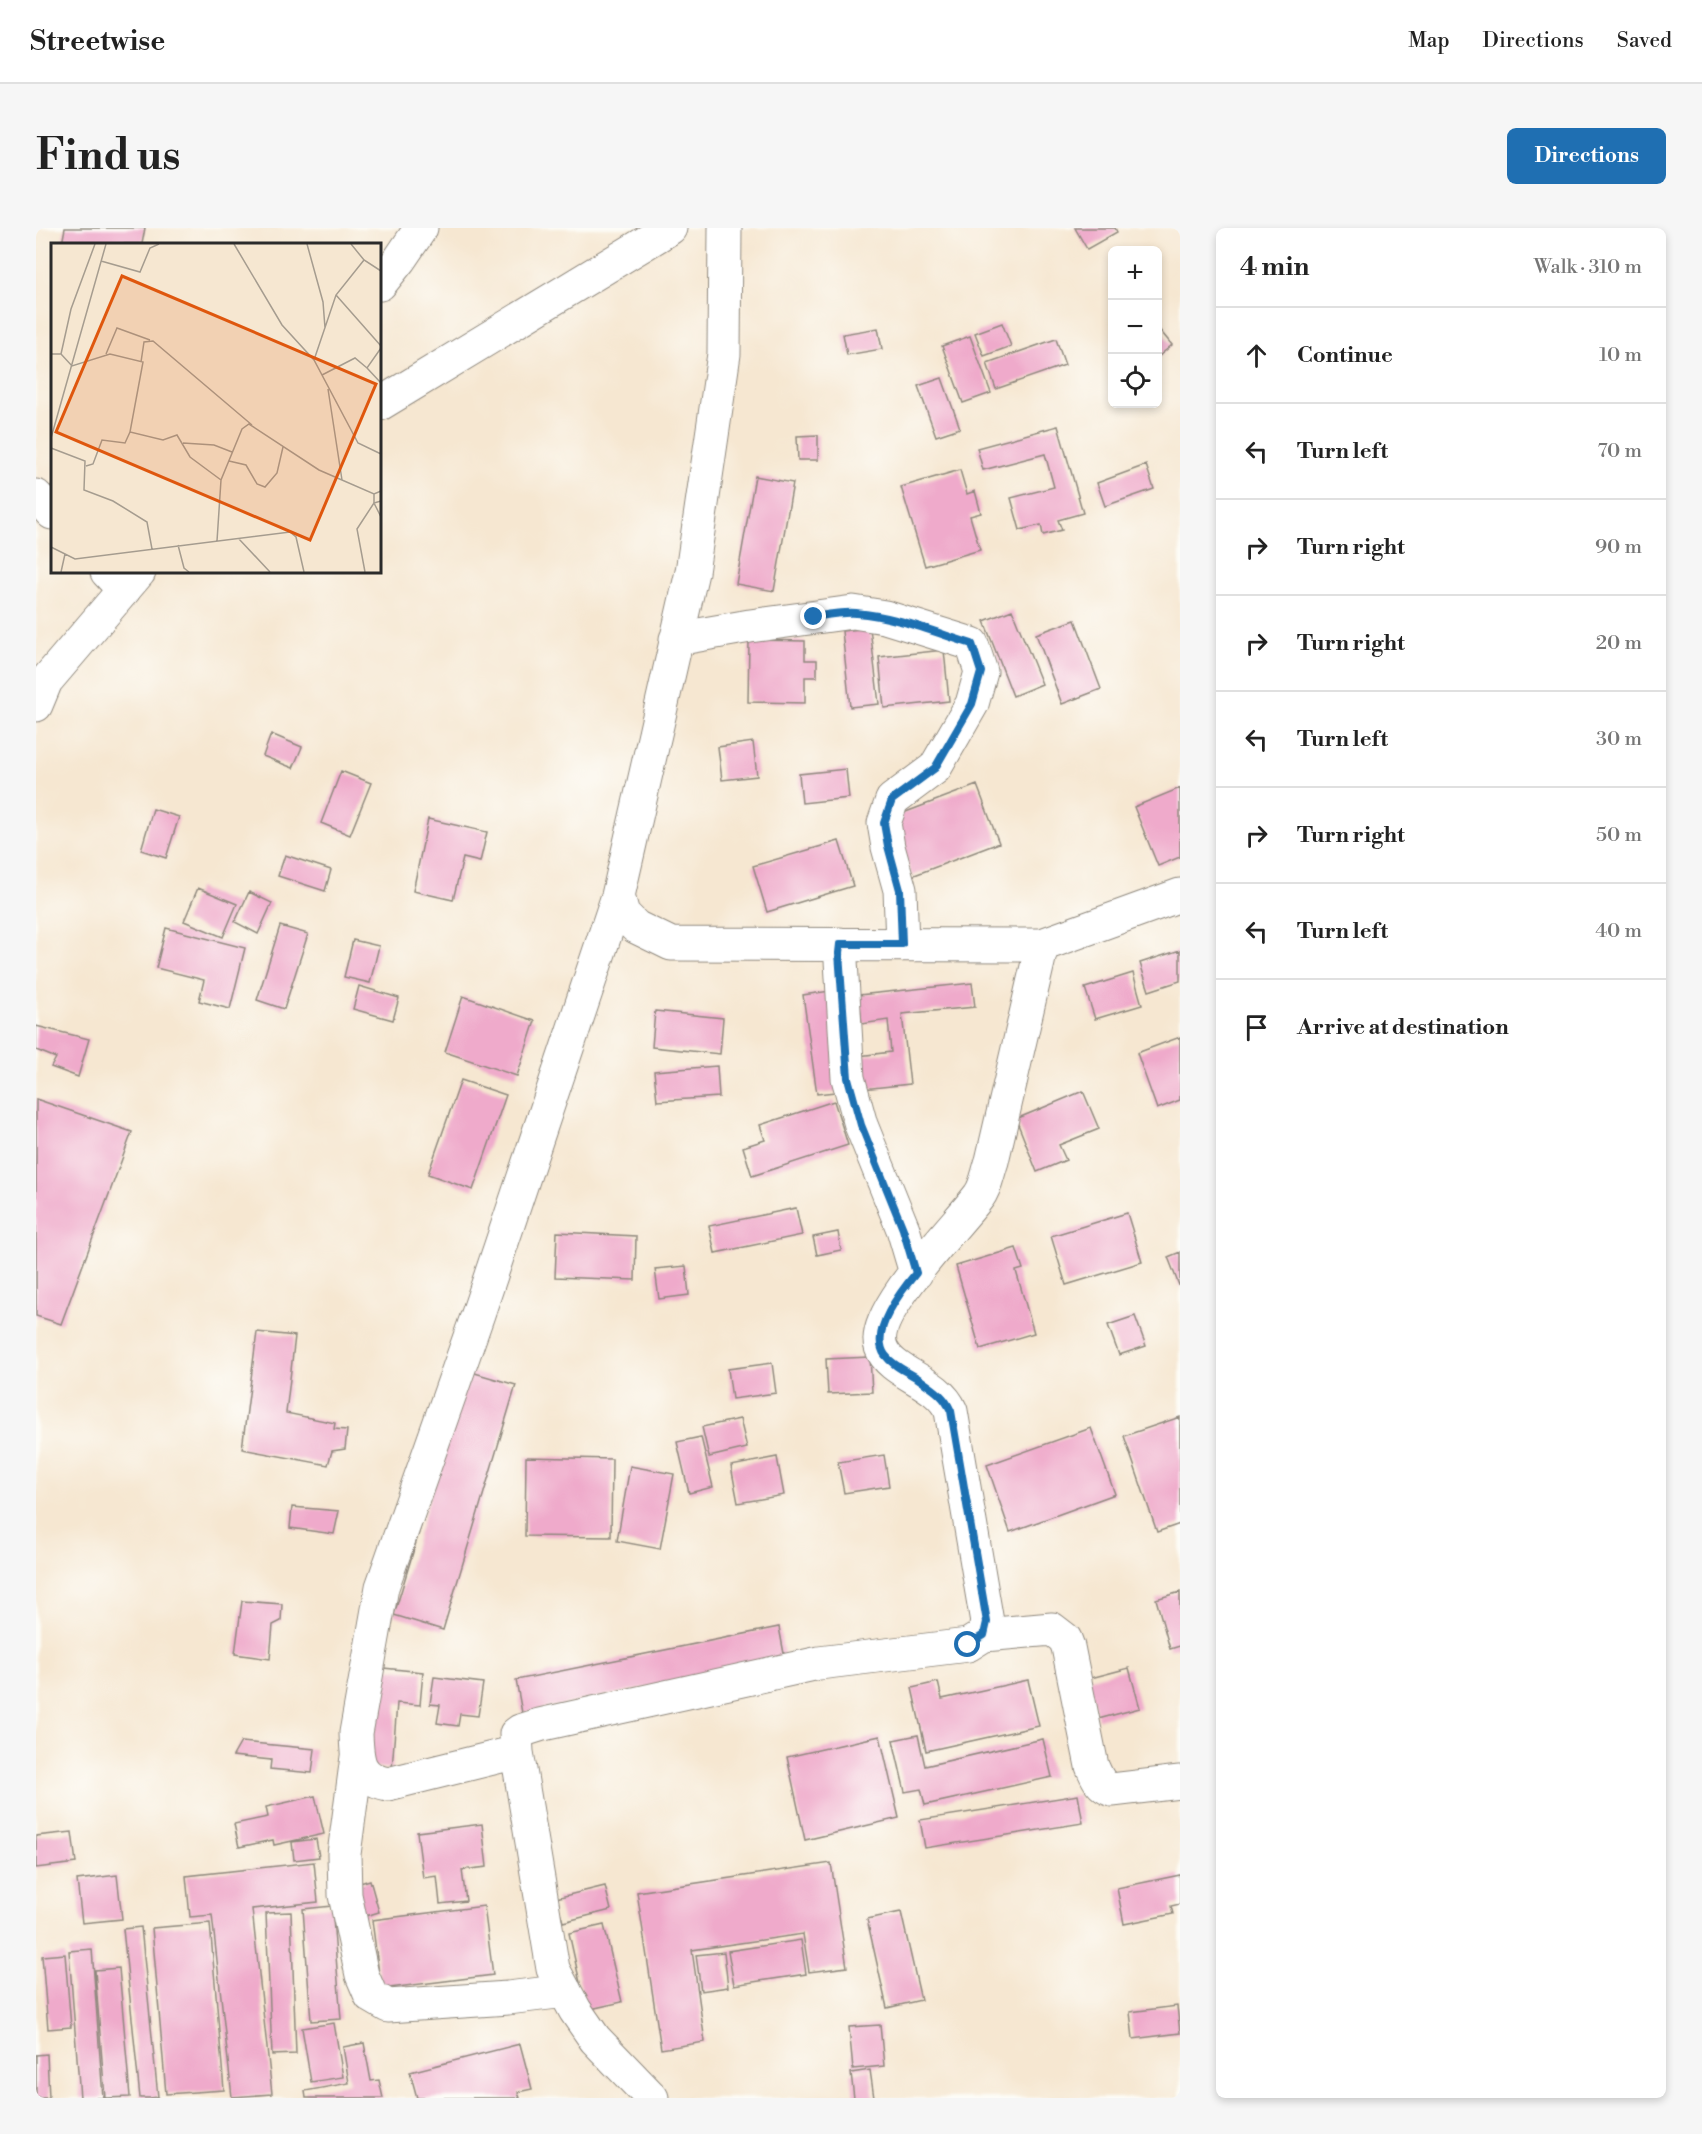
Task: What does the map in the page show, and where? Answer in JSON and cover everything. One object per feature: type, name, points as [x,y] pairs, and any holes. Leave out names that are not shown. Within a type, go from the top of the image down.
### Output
[{"type":"street","points":[[381,283],[421,228]]},
{"type":"street","points":[[381,403],[670,228]]},
{"type":"street","points":[[565,1991],[508,1998],[388,2006],[371,1996],[362,1975],[345,1895],[344,1854],[357,1756],[356,1733],[382,1587],[482,1302],[618,896],[692,572],[724,354],[725,228]]},
{"type":"street","points":[[36,496],[51,512]]},
{"type":"street","points":[[39,689],[124,578]]},
{"type":"street","points":[[676,639],[853,612],[885,617],[972,644],[981,672],[972,704],[935,768],[892,800],[884,823],[900,890],[902,944]]},
{"type":"street","points":[[618,896],[623,914],[636,927],[671,944],[1042,945],[1180,895]]},
{"type":"street","points":[[840,944],[848,1078],[861,1125],[903,1229],[916,1273]]},
{"type":"street","points":[[984,1635],[987,1622],[951,1411],[940,1393],[892,1362],[881,1347],[880,1338],[884,1324],[904,1288],[953,1224],[981,1194],[992,1161],[1042,945]]},
{"type":"street","points":[[652,2098],[595,2039],[575,2010],[553,1969],[517,1752],[516,1734],[520,1731],[819,1663],[968,1645],[984,1635],[1052,1629],[1065,1639],[1068,1647],[1092,1766],[1096,1776],[1106,1788],[1112,1790],[1180,1782]]},
{"type":"street","points":[[357,1756],[364,1774],[375,1782],[388,1784],[517,1752]]},
{"type":"building","points":[[65,228],[145,228],[142,243],[62,243]]},
{"type":"building","points":[[1075,228],[1115,228],[1117,232],[1087,249]]},
{"type":"building","points":[[1002,323],[1011,346],[984,356],[975,333]]},
{"type":"building","points":[[878,328],[882,349],[847,355],[843,334]]},
{"type":"building","points":[[1162,333],[1172,345],[1162,353]]},
{"type":"building","points":[[970,336],[991,393],[963,403],[942,346]]},
{"type":"building","points":[[1056,339],[1065,365],[996,389],[987,363]]},
{"type":"building","points":[[942,378],[960,428],[936,436],[918,386]]},
{"type":"building","points":[[1058,426],[1083,513],[1058,520],[1062,530],[1043,535],[1041,525],[1020,530],[1011,498],[1054,487],[1045,454],[983,470],[977,448]]},
{"type":"building","points":[[818,435],[818,460],[798,460],[797,436]]},
{"type":"building","points":[[1146,465],[1154,489],[1105,506],[1097,483]]},
{"type":"building","points":[[960,470],[967,494],[975,491],[981,513],[970,516],[980,550],[925,566],[901,487]]},
{"type":"building","points":[[755,476],[793,483],[774,591],[736,584]]},
{"type":"building","points":[[1012,610],[1042,684],[1013,696],[984,621]]},
{"type":"building","points":[[1075,620],[1101,689],[1062,704],[1036,634]]},
{"type":"building","points":[[870,628],[879,704],[850,707],[842,631]]},
{"type":"building","points":[[749,640],[805,641],[805,660],[817,660],[817,677],[805,677],[805,703],[748,702]]},
{"type":"building","points":[[944,650],[949,701],[884,708],[879,657]]},
{"type":"building","points":[[271,734],[302,747],[293,768],[263,756]]},
{"type":"building","points":[[753,742],[757,776],[722,780],[718,747]]},
{"type":"building","points":[[846,769],[849,798],[802,803],[799,774]]},
{"type":"building","points":[[341,771],[371,783],[350,835],[321,823]]},
{"type":"building","points":[[977,785],[999,843],[912,876],[890,818]]},
{"type":"building","points":[[1180,788],[1180,857],[1158,866],[1134,807]]},
{"type":"building","points":[[153,809],[179,817],[166,858],[141,850]]},
{"type":"building","points":[[428,819],[487,832],[480,862],[463,858],[453,900],[413,891]]},
{"type":"building","points":[[839,841],[853,886],[767,912],[753,866]]},
{"type":"building","points":[[285,855],[331,870],[325,891],[278,876]]},
{"type":"building","points":[[198,888],[237,904],[223,937],[184,921]]},
{"type":"building","points":[[249,892],[272,903],[258,934],[235,922]]},
{"type":"building","points":[[280,926],[308,934],[284,1009],[257,1000]]},
{"type":"building","points":[[166,928],[245,948],[230,1009],[199,1001],[204,980],[156,968]]},
{"type":"building","points":[[353,940],[379,946],[370,983],[344,977]]},
{"type":"building","points":[[1180,950],[1180,981],[1149,991],[1140,963]]},
{"type":"building","points":[[1133,973],[1142,1005],[1095,1019],[1085,988]]},
{"type":"building","points":[[972,983],[975,1007],[902,1014],[910,1084],[853,1090],[850,1057],[891,1052],[888,1020],[862,1024],[859,995]]},
{"type":"building","points":[[359,986],[399,998],[393,1020],[353,1009]]},
{"type":"building","points":[[830,991],[844,1091],[817,1094],[803,995]]},
{"type":"building","points":[[463,996],[535,1021],[517,1076],[445,1052]]},
{"type":"building","points":[[655,1011],[723,1018],[720,1054],[652,1047]]},
{"type":"building","points":[[36,1026],[89,1039],[78,1077],[51,1067],[56,1058],[36,1050]]},
{"type":"building","points":[[1180,1037],[1180,1100],[1157,1109],[1137,1053]]},
{"type":"building","points":[[717,1066],[719,1097],[657,1101],[654,1071]]},
{"type":"building","points":[[461,1080],[506,1095],[473,1190],[428,1174]]},
{"type":"building","points":[[1083,1091],[1099,1129],[1059,1145],[1066,1160],[1037,1172],[1016,1119]]},
{"type":"building","points":[[36,1099],[132,1132],[61,1324],[36,1316]]},
{"type":"building","points":[[834,1101],[848,1145],[752,1176],[743,1147],[765,1140],[760,1125]]},
{"type":"building","points":[[796,1208],[802,1235],[715,1253],[709,1226]]},
{"type":"building","points":[[1127,1213],[1142,1262],[1066,1285],[1051,1236]]},
{"type":"building","points":[[557,1232],[636,1236],[635,1280],[555,1277]]},
{"type":"building","points":[[838,1232],[841,1250],[817,1255],[813,1237]]},
{"type":"building","points":[[1016,1248],[1023,1269],[1016,1271],[1034,1333],[980,1349],[956,1266]]},
{"type":"building","points":[[1180,1252],[1180,1288],[1168,1257]]},
{"type":"building","points":[[686,1266],[689,1295],[659,1299],[655,1269]]},
{"type":"building","points":[[1135,1316],[1146,1346],[1119,1355],[1108,1325]]},
{"type":"building","points":[[257,1332],[295,1336],[286,1413],[335,1423],[334,1429],[347,1430],[345,1449],[332,1451],[328,1465],[242,1449]]},
{"type":"building","points":[[870,1357],[872,1392],[828,1394],[826,1359]]},
{"type":"building","points":[[772,1363],[776,1393],[732,1399],[728,1369]]},
{"type":"building","points":[[468,1371],[516,1385],[443,1630],[394,1615]]},
{"type":"building","points":[[1180,1417],[1180,1524],[1157,1532],[1124,1436]]},
{"type":"building","points":[[740,1419],[747,1448],[709,1457],[702,1427]]},
{"type":"building","points":[[1091,1428],[1115,1494],[1010,1532],[987,1465]]},
{"type":"building","points":[[701,1437],[713,1487],[689,1493],[677,1442]]},
{"type":"building","points":[[884,1455],[889,1486],[844,1493],[838,1462]]},
{"type":"building","points":[[526,1457],[612,1459],[611,1537],[525,1536]]},
{"type":"building","points":[[777,1457],[784,1495],[738,1503],[731,1466]]},
{"type":"building","points":[[630,1466],[674,1474],[660,1549],[617,1541]]},
{"type":"building","points":[[292,1507],[339,1511],[334,1534],[290,1528]]},
{"type":"building","points":[[1180,1592],[1180,1646],[1170,1649],[1156,1599]]},
{"type":"building","points":[[242,1601],[282,1604],[281,1621],[273,1625],[270,1659],[235,1654]]},
{"type":"building","points":[[779,1627],[785,1659],[522,1713],[516,1680]]},
{"type":"building","points":[[373,1667],[423,1672],[420,1705],[397,1703],[392,1769],[364,1766]]},
{"type":"building","points":[[1129,1668],[1140,1708],[1098,1719],[1087,1679]]},
{"type":"building","points":[[434,1677],[483,1683],[478,1716],[460,1714],[458,1726],[437,1723],[440,1705],[430,1704]]},
{"type":"building","points":[[1028,1680],[1039,1726],[926,1751],[912,1688],[938,1682],[942,1699]]},
{"type":"building","points":[[918,1735],[925,1766],[1043,1739],[1052,1777],[925,1805],[921,1789],[905,1792],[893,1740]]},
{"type":"building","points":[[880,1736],[899,1818],[805,1840],[787,1757]]},
{"type":"building","points":[[241,1742],[315,1749],[312,1773],[270,1769],[271,1760],[233,1756]]},
{"type":"building","points":[[1078,1795],[1083,1823],[925,1848],[920,1820]]},
{"type":"building","points":[[315,1796],[324,1834],[274,1845],[273,1840],[239,1847],[234,1824],[268,1817],[266,1807]]},
{"type":"building","points":[[482,1824],[487,1867],[462,1870],[466,1901],[440,1904],[437,1876],[423,1878],[417,1832]]},
{"type":"building","points":[[72,1832],[76,1863],[36,1868],[36,1836]]},
{"type":"building","points":[[316,1839],[319,1857],[294,1860],[292,1842]]},
{"type":"building","points":[[314,1862],[318,1902],[252,1909],[272,2094],[232,2097],[212,1915],[190,1917],[186,1876]]},
{"type":"building","points":[[831,1863],[847,1967],[809,1972],[803,1934],[692,1950],[705,2042],[661,2049],[637,1892]]},
{"type":"building","points":[[117,1875],[122,1919],[82,1923],[77,1880]]},
{"type":"building","points":[[1180,1875],[1180,1904],[1171,1906],[1173,1914],[1124,1924],[1117,1888]]},
{"type":"building","points":[[370,1880],[379,1912],[359,1918],[350,1886]]},
{"type":"building","points":[[605,1886],[611,1910],[563,1922],[556,1898]]},
{"type":"building","points":[[332,1906],[341,2019],[311,2021],[303,1909]]},
{"type":"building","points":[[484,1906],[493,1975],[381,1989],[372,1920]]},
{"type":"building","points":[[291,1912],[296,2054],[272,2055],[266,1913]]},
{"type":"building","points":[[901,1912],[921,2000],[887,2008],[867,1919]]},
{"type":"building","points":[[210,1923],[224,2090],[166,2094],[152,1928]]},
{"type":"building","points":[[604,1925],[622,2002],[586,2010],[569,1933]]},
{"type":"building","points":[[141,1927],[158,2097],[150,2098],[140,2098],[123,1929]]},
{"type":"building","points":[[801,1940],[806,1974],[734,1985],[728,1951]]},
{"type":"building","points":[[92,1949],[103,2098],[80,2098],[69,1951]]},
{"type":"building","points":[[724,1952],[728,1987],[701,1991],[696,1955]]},
{"type":"building","points":[[65,1954],[71,2027],[48,2029],[42,1956]]},
{"type":"building","points":[[119,1968],[130,2097],[105,2098],[95,1970]]},
{"type":"building","points":[[1177,2006],[1180,2033],[1133,2039],[1130,2012]]},
{"type":"building","points":[[334,2023],[343,2077],[311,2082],[302,2028]]},
{"type":"building","points":[[880,2025],[884,2066],[853,2069],[849,2027]]},
{"type":"building","points":[[364,2043],[371,2081],[379,2080],[383,2098],[306,2098],[305,2091],[349,2083],[343,2047]]},
{"type":"building","points":[[520,2044],[532,2089],[518,2092],[520,2098],[417,2098],[410,2072]]},
{"type":"building","points":[[47,2054],[49,2098],[36,2098],[36,2055]]},
{"type":"building","points":[[870,2070],[874,2098],[854,2098],[851,2073]]},
{"type":"route","points":[[814,617],[853,612],[885,617],[972,644],[981,672],[972,704],[935,768],[892,800],[884,823],[900,890],[902,944],[840,944],[839,953],[848,1078],[853,1099],[861,1125],[903,1229],[916,1273],[904,1288],[884,1324],[880,1338],[881,1347],[892,1362],[940,1393],[947,1401],[951,1411],[987,1622],[984,1635],[968,1645]]}]
